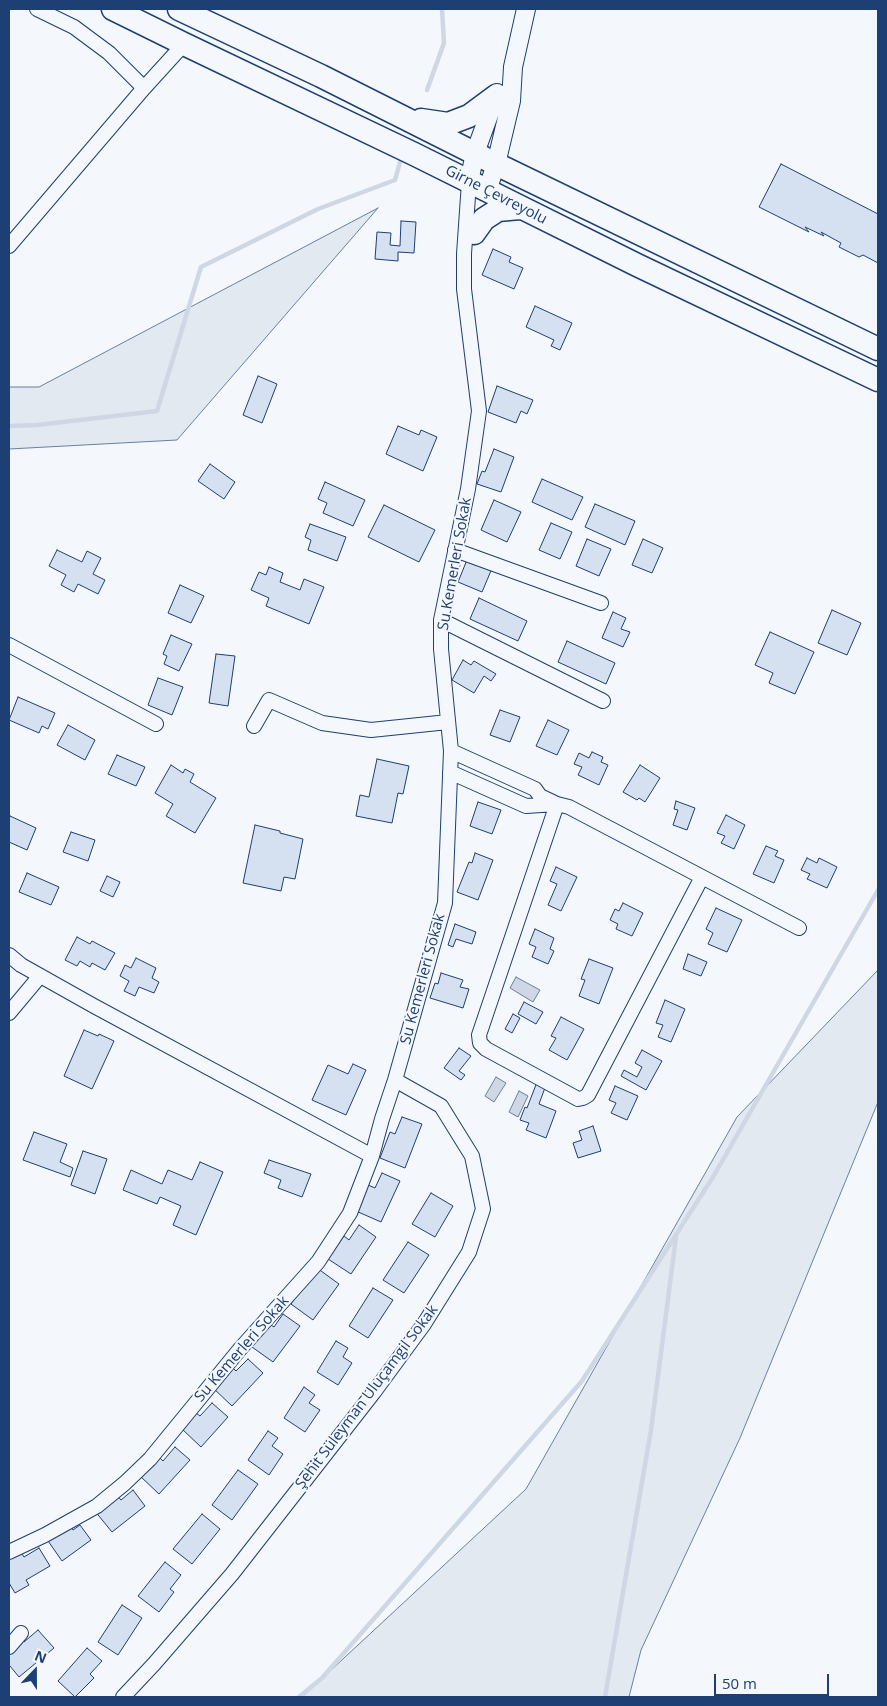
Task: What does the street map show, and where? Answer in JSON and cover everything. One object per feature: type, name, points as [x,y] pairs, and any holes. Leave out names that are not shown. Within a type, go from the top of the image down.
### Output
[{"type":"highway","name":"Girne Çevreyolu","points":[[113,9],[878,380]]},
{"type":"highway","name":"Girne Çevreyolu","points":[[179,9],[878,350]]},
{"type":"highway","points":[[405,118],[448,124],[470,116],[496,96]]},
{"type":"highway","points":[[474,233],[484,219],[498,210],[520,208]]},
{"type":"street","points":[[37,9],[74,26],[109,53],[144,88]]},
{"type":"street","points":[[464,254],[478,186],[496,164],[511,101],[513,67],[526,9]]},
{"type":"street","points":[[9,246],[184,44]]},
{"type":"street","points":[[464,254],[474,233],[478,186],[475,153],[496,96],[513,67]]},
{"type":"street","name":"Su Kemerleri Sokak","points":[[9,1552],[45,1535],[97,1506],[150,1459],[240,1348],[318,1262],[350,1214],[372,1156],[382,1119],[396,1080],[445,903],[450,751],[441,649],[441,620],[468,490],[479,411],[464,289],[464,254]]},
{"type":"street","points":[[455,550],[601,603]]},
{"type":"street","points":[[441,620],[603,701]]},
{"type":"street","points":[[9,645],[156,724]]},
{"type":"street","points":[[254,726],[269,700],[322,723],[372,730],[448,722]]},
{"type":"street","points":[[450,751],[535,789],[540,796],[569,807],[799,928]]},
{"type":"street","points":[[450,772],[526,806],[557,804]]},
{"type":"street","points":[[557,804],[478,1035],[480,1043],[486,1048],[578,1098],[588,1095],[702,877]]},
{"type":"street","points":[[9,955],[21,965],[40,976],[372,1156]]},
{"type":"street","points":[[9,1013],[40,976]]},
{"type":"street","name":"Şehit Süleyman Uluçamgil Sokak","points":[[123,1697],[232,1574],[309,1476],[424,1324],[469,1252],[482,1209],[472,1156],[442,1106],[396,1080]]},
{"type":"street","points":[[9,1647],[21,1633]]},
{"type":"shaded area","points":[[378,208],[177,440],[9,449],[9,387],[39,387]]},
{"type":"shaded area","points":[[878,970],[878,1102],[740,1438],[641,1650],[629,1697],[302,1697],[526,1489],[737,1117]]},
{"type":"shaded area","points":[[516,977],[540,990],[533,1002],[510,988]]},
{"type":"shaded area","points":[[496,1077],[506,1083],[494,1102],[485,1096]]},
{"type":"shaded area","points":[[519,1091],[528,1096],[518,1117],[509,1112]]},
{"type":"building","points":[[781,164],[878,214],[878,263],[863,255],[859,257],[839,247],[841,243],[821,232],[824,236],[805,227],[809,232],[759,207]]},
{"type":"building","points":[[401,221],[416,222],[414,253],[398,252],[398,261],[375,259],[377,232],[391,233],[390,245],[400,246]]},
{"type":"building","points":[[493,249],[511,257],[509,262],[523,268],[514,289],[482,275]]},
{"type":"building","points":[[535,306],[572,323],[560,350],[551,346],[554,340],[526,327]]},
{"type":"building","points":[[258,376],[277,384],[262,423],[243,415]]},
{"type":"building","points":[[497,386],[533,400],[527,414],[521,411],[516,423],[488,412]]},
{"type":"building","points":[[398,426],[419,435],[421,430],[437,437],[423,471],[386,454]]},
{"type":"building","points":[[494,449],[514,457],[501,492],[477,484],[482,471],[485,472]]},
{"type":"building","points":[[210,464],[235,482],[224,499],[198,481]]},
{"type":"building","points":[[542,479],[583,497],[572,520],[532,502]]},
{"type":"building","points":[[325,482],[365,500],[353,526],[323,513],[327,503],[318,499]]},
{"type":"building","points":[[494,500],[521,512],[507,542],[481,530]]},
{"type":"building","points":[[595,504],[635,521],[625,545],[585,527]]},
{"type":"building","points":[[384,505],[435,530],[419,562],[368,537]]},
{"type":"building","points":[[551,523],[572,532],[560,559],[539,550]]},
{"type":"building","points":[[310,524],[346,537],[337,561],[308,550],[311,540],[305,537]]},
{"type":"building","points":[[587,539],[611,549],[599,576],[576,566]]},
{"type":"building","points":[[643,539],[663,548],[652,573],[632,565]]},
{"type":"building","points":[[57,550],[82,562],[87,551],[101,558],[93,574],[105,580],[98,594],[78,584],[74,592],[61,585],[66,575],[49,566]]},
{"type":"building","points":[[469,555],[493,566],[482,592],[458,582]]},
{"type":"building","points":[[269,567],[283,573],[280,582],[300,590],[304,579],[324,587],[309,624],[266,606],[269,598],[251,590],[259,572],[266,575]]},
{"type":"building","points":[[180,585],[204,596],[191,623],[168,613]]},
{"type":"building","points":[[479,598],[527,621],[518,641],[470,619]]},
{"type":"building","points":[[832,610],[861,623],[847,655],[818,643]]},
{"type":"building","points":[[613,612],[626,618],[621,629],[630,632],[623,647],[602,638]]},
{"type":"building","points":[[770,632],[814,652],[795,694],[769,683],[773,673],[755,665]]},
{"type":"building","points":[[171,635],[192,644],[179,671],[164,664],[167,656],[163,654]]},
{"type":"building","points":[[567,641],[615,663],[606,684],[558,662]]},
{"type":"building","points":[[216,654],[235,656],[228,706],[209,703]]},
{"type":"building","points":[[463,660],[471,665],[474,661],[496,674],[491,681],[484,676],[474,693],[452,680]]},
{"type":"building","points":[[158,678],[183,687],[172,715],[148,705]]},
{"type":"building","points":[[18,697],[55,713],[48,729],[42,726],[39,733],[9,720]]},
{"type":"building","points":[[500,710],[520,717],[510,742],[490,735]]},
{"type":"building","points":[[548,720],[569,730],[557,755],[536,746]]},
{"type":"building","points":[[68,725],[95,740],[85,760],[57,745]]},
{"type":"building","points":[[592,752],[603,757],[601,762],[608,765],[599,785],[578,775],[582,767],[574,764],[579,753],[589,758]]},
{"type":"building","points":[[117,755],[145,767],[136,786],[108,774]]},
{"type":"building","points":[[377,759],[409,766],[403,794],[398,793],[392,823],[356,816],[360,795],[369,797]]},
{"type":"building","points":[[171,765],[183,773],[185,769],[194,774],[190,782],[216,798],[195,833],[166,816],[173,804],[155,793]]},
{"type":"building","points":[[640,765],[660,778],[645,802],[623,792]]},
{"type":"building","points":[[676,801],[695,808],[687,830],[673,825],[678,810],[674,809]]},
{"type":"building","points":[[478,802],[501,810],[492,834],[470,826]]},
{"type":"building","points":[[726,815],[745,825],[734,849],[721,843],[725,836],[717,833]]},
{"type":"building","points":[[10,816],[36,828],[27,850],[9,842]]},
{"type":"building","points":[[255,825],[303,839],[295,879],[284,877],[281,891],[243,883]]},
{"type":"building","points":[[71,832],[95,840],[88,861],[63,852]]},
{"type":"building","points":[[766,846],[778,851],[775,856],[784,860],[774,883],[753,874]]},
{"type":"building","points":[[475,853],[493,860],[478,900],[457,892],[469,862],[472,863]]},
{"type":"building","points":[[807,858],[817,863],[819,858],[837,867],[827,888],[807,879],[810,874],[801,870]]},
{"type":"building","points":[[556,867],[577,877],[561,911],[548,905],[557,884],[550,881]]},
{"type":"building","points":[[27,873],[59,887],[51,905],[19,892]]},
{"type":"building","points":[[107,876],[120,882],[113,897],[100,891]]},
{"type":"building","points":[[623,903],[643,913],[632,936],[616,929],[618,924],[610,920],[615,909],[619,911]]},
{"type":"building","points":[[716,908],[742,920],[727,952],[708,944],[713,933],[706,929]]},
{"type":"building","points":[[455,924],[476,932],[472,944],[456,939],[453,947],[448,945]]},
{"type":"building","points":[[535,929],[554,938],[550,949],[554,951],[548,964],[532,957],[536,947],[529,944]]},
{"type":"building","points":[[77,937],[90,944],[92,941],[115,953],[105,970],[92,963],[90,967],[80,961],[77,966],[65,960]]},
{"type":"building","points":[[688,954],[707,962],[701,976],[683,969]]},
{"type":"building","points":[[136,958],[156,968],[152,978],[159,982],[154,993],[139,987],[135,996],[124,991],[129,981],[120,976],[125,965],[131,968]]},
{"type":"building","points":[[589,959],[613,968],[599,1004],[579,996],[585,980],[581,979]]},
{"type":"building","points":[[441,973],[463,980],[460,987],[469,989],[463,1008],[430,998],[435,983],[438,984]]},
{"type":"building","points":[[665,1000],[685,1009],[671,1042],[658,1037],[663,1025],[656,1023]]},
{"type":"building","points":[[524,1002],[543,1012],[536,1024],[518,1014]]},
{"type":"building","points":[[513,1014],[520,1018],[512,1033],[505,1029]]},
{"type":"building","points":[[561,1017],[584,1029],[567,1060],[549,1050],[556,1038],[551,1036]]},
{"type":"building","points":[[84,1030],[114,1041],[92,1089],[64,1076]]},
{"type":"building","points":[[459,1048],[471,1056],[459,1071],[465,1075],[461,1080],[444,1068]]},
{"type":"building","points":[[642,1050],[662,1061],[646,1090],[621,1076],[624,1070],[637,1077],[642,1067],[635,1063]]},
{"type":"building","points":[[353,1064],[366,1070],[346,1115],[312,1100],[328,1065],[348,1074]]},
{"type":"building","points":[[537,1082],[546,1085],[539,1104],[556,1111],[546,1138],[526,1130],[529,1123],[520,1120]]},
{"type":"building","points":[[615,1086],[638,1096],[627,1120],[611,1113],[616,1103],[609,1100]]},
{"type":"building","points":[[402,1117],[422,1124],[405,1168],[380,1158],[390,1132],[395,1134]]},
{"type":"building","points":[[593,1126],[601,1151],[578,1158],[573,1143],[582,1140],[579,1131]]},
{"type":"building","points":[[34,1132],[67,1144],[60,1162],[73,1168],[70,1177],[23,1160]]},
{"type":"building","points":[[83,1151],[107,1159],[95,1194],[71,1185]]},
{"type":"building","points":[[269,1160],[311,1174],[302,1197],[278,1188],[281,1180],[264,1173]]},
{"type":"building","points":[[200,1162],[223,1172],[196,1235],[173,1225],[181,1206],[160,1197],[157,1204],[123,1190],[131,1170],[162,1184],[168,1170],[192,1180]]},
{"type":"building","points":[[382,1173],[400,1181],[381,1222],[356,1211],[368,1185],[375,1188]]},
{"type":"building","points":[[431,1193],[453,1206],[435,1237],[412,1224]]},
{"type":"building","points":[[359,1225],[376,1237],[351,1274],[328,1259],[344,1236],[349,1240]]},
{"type":"building","points":[[408,1242],[429,1255],[404,1293],[383,1280]]},
{"type":"building","points":[[317,1268],[339,1284],[313,1320],[291,1304]]},
{"type":"building","points":[[373,1288],[393,1300],[368,1338],[349,1326]]},
{"type":"building","points":[[283,1314],[300,1326],[273,1362],[252,1347],[268,1323],[274,1327]]},
{"type":"building","points":[[336,1341],[348,1348],[343,1357],[352,1363],[338,1385],[317,1372]]},
{"type":"building","points":[[248,1359],[263,1373],[232,1406],[212,1387],[231,1366],[236,1371]]},
{"type":"building","points":[[304,1387],[315,1395],[309,1403],[320,1410],[305,1432],[284,1418]]},
{"type":"building","points":[[212,1403],[228,1417],[201,1447],[182,1429],[196,1413],[200,1416]]},
{"type":"building","points":[[268,1431],[278,1438],[272,1446],[283,1454],[269,1475],[248,1460]]},
{"type":"building","points":[[175,1447],[190,1460],[159,1494],[139,1475],[157,1455],[163,1461]]},
{"type":"building","points":[[238,1470],[258,1484],[232,1520],[212,1505]]},
{"type":"building","points":[[133,1490],[145,1506],[112,1532],[94,1510],[115,1493],[121,1500]]},
{"type":"building","points":[[202,1514],[220,1529],[192,1564],[173,1549]]},
{"type":"building","points":[[68,1522],[73,1530],[80,1525],[91,1540],[62,1561],[46,1538]]},
{"type":"building","points":[[39,1548],[50,1566],[26,1580],[29,1585],[15,1593],[9,1583],[9,1559],[21,1552],[24,1557]]},
{"type":"building","points":[[165,1562],[181,1575],[170,1589],[174,1592],[159,1612],[138,1596]]},
{"type":"building","points":[[122,1605],[142,1618],[118,1655],[98,1642]]},
{"type":"building","points":[[38,1630],[54,1648],[19,1677],[9,1667],[9,1652]]},
{"type":"building","points":[[87,1648],[102,1661],[90,1674],[94,1678],[75,1697],[58,1681]]},
{"type":"waterway","points":[[427,90],[444,43],[442,9]]},
{"type":"waterway","points":[[9,426],[37,425],[157,411],[201,267],[318,209],[395,180],[400,162]]},
{"type":"waterway","points":[[299,1697],[322,1678],[582,1381],[713,1177],[878,890]]},
{"type":"waterway","points":[[605,1697],[651,1430],[676,1237]]}]
